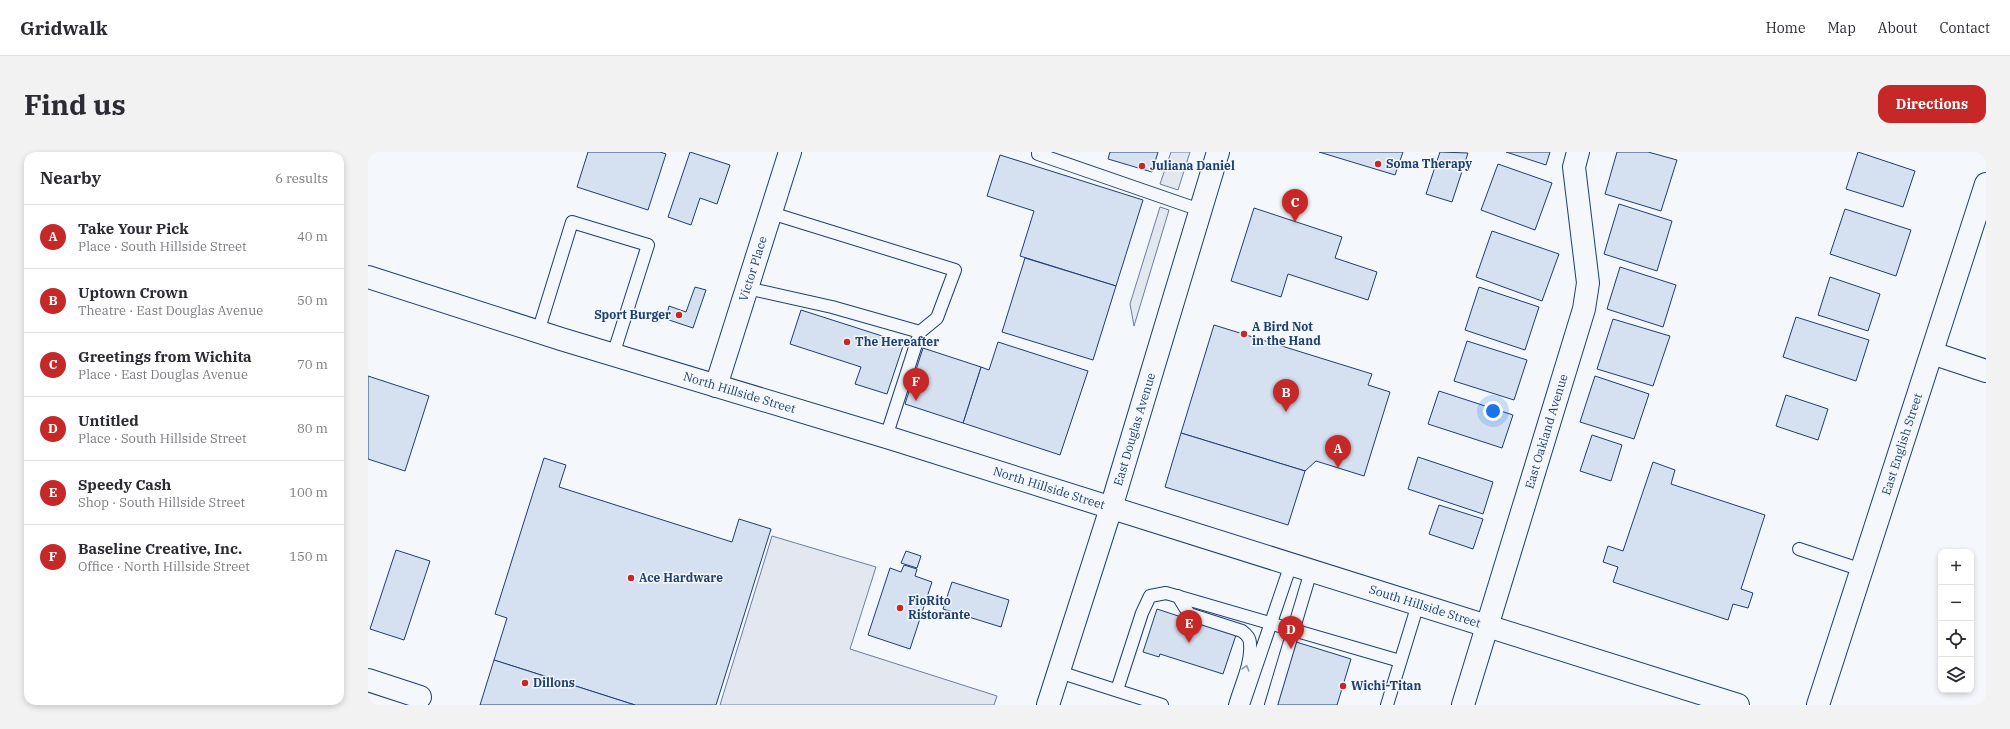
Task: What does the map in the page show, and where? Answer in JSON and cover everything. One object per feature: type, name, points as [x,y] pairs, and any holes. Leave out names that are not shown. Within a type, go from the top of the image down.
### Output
[{"type":"main road","name":"Victor Place","points":[[716,386],[790,152]]},
{"type":"main road","name":"East Douglas Avenue","points":[[1048,705],[1111,508],[1218,152]]},
{"type":"main road","name":"East Oakland Avenue","points":[[1463,705],[1584,309],[1588,283],[1574,167],[1578,152]]},
{"type":"main road","name":"East English Street","points":[[1818,705],[1986,184]]},
{"type":"main road","name":"North Hillside Street","points":[[368,277],[538,332],[886,437],[1111,508]]},
{"type":"main road","points":[[1932,353],[1986,371]]},
{"type":"main road","name":"South Hillside Street","points":[[1111,508],[1738,705]]},
{"type":"main road","points":[[368,680],[420,697]]},
{"type":"lane","points":[[1038,152],[1038,154],[1200,210]]},
{"type":"lane","points":[[771,213],[955,270],[937,318],[920,332],[886,437]]},
{"type":"lane","points":[[538,332],[572,222],[648,245],[613,355]]},
{"type":"lane","points":[[747,288],[832,307],[920,332]]},
{"type":"lane","points":[[1799,550],[1862,570]]},
{"type":"lane","points":[[1244,705],[1291,564]]},
{"type":"lane","points":[[1271,705],[1311,571]]},
{"type":"lane","points":[[1117,690],[1142,613],[1150,596],[1166,593],[1271,625],[1294,630],[1400,661]]},
{"type":"lane","points":[[1178,596],[1189,614],[1242,631],[1248,636],[1250,644],[1248,662],[1235,705]]},
{"type":"lane","points":[[1387,705],[1418,604]]},
{"type":"lane","points":[[1059,672],[1162,705]]},
{"type":"shaded area","points":[[1171,152],[1190,152],[1178,190],[1160,184]]},
{"type":"shaded area","points":[[1160,207],[1169,210],[1134,326],[1130,304]]},
{"type":"shaded area","points":[[772,536],[876,567],[850,649],[997,696],[994,705],[720,705]]},
{"type":"building","points":[[588,152],[660,152],[666,154],[648,210],[577,187]]},
{"type":"building","points":[[690,152],[730,165],[717,204],[700,198],[691,225],[668,217]]},
{"type":"building","name":"Juliana Daniel","points":[[1110,152],[1158,152],[1152,172],[1108,159]]},
{"type":"building","name":"Soma Therapy","points":[[1319,152],[1403,152],[1395,175]]},
{"type":"building","points":[[1440,152],[1468,153],[1452,202],[1426,194]]},
{"type":"building","points":[[1506,152],[1550,152],[1546,165]]},
{"type":"building","points":[[1617,152],[1648,152],[1677,160],[1661,211],[1605,194]]},
{"type":"building","points":[[1858,152],[1915,171],[1903,207],[1846,189]]},
{"type":"building","points":[[1000,155],[1143,200],[1116,286],[1020,256],[1034,211],[987,196]]},
{"type":"building","points":[[1498,164],[1552,183],[1535,230],[1481,210]]},
{"type":"building","points":[[1619,204],[1672,221],[1657,271],[1604,254]]},
{"type":"building","points":[[1254,208],[1342,237],[1335,258],[1377,272],[1368,300],[1288,274],[1281,297],[1231,281]]},
{"type":"building","points":[[1845,209],[1911,230],[1896,276],[1830,254]]},
{"type":"building","points":[[1492,231],[1559,254],[1542,301],[1476,277]]},
{"type":"building","points":[[1025,258],[1116,286],[1093,360],[1002,332]]},
{"type":"building","points":[[1620,267],[1676,285],[1663,327],[1607,309]]},
{"type":"building","points":[[1830,277],[1880,294],[1868,331],[1818,315]]},
{"type":"building","points":[[695,287],[706,290],[693,328],[666,319],[669,306],[686,312]]},
{"type":"building","points":[[1479,287],[1539,307],[1525,350],[1465,330]]},
{"type":"building","points":[[801,310],[904,343],[887,394],[855,384],[861,367],[790,344]]},
{"type":"building","points":[[1796,317],[1869,340],[1856,381],[1783,357]]},
{"type":"building","points":[[1613,319],[1670,336],[1653,386],[1597,369]]},
{"type":"building","points":[[1214,325],[1372,374],[1368,385],[1390,392],[1364,476],[1316,461],[1305,471],[1181,433]]},
{"type":"building","points":[[1467,341],[1527,360],[1514,400],[1454,381]]},
{"type":"building","points":[[998,342],[1088,371],[1060,455],[963,423],[981,367],[989,370]]},
{"type":"building","points":[[923,348],[981,367],[963,423],[905,404]]},
{"type":"building","points":[[368,376],[429,396],[405,471],[368,459]]},
{"type":"building","points":[[1595,376],[1649,394],[1634,439],[1580,422]]},
{"type":"building","points":[[1439,391],[1513,415],[1502,448],[1428,424]]},
{"type":"building","points":[[1786,395],[1828,409],[1818,440],[1776,426]]},
{"type":"building","points":[[1181,433],[1305,471],[1288,525],[1165,487]]},
{"type":"building","points":[[1592,435],[1622,445],[1611,481],[1580,471]]},
{"type":"building","points":[[1418,457],[1493,482],[1483,514],[1408,489]]},
{"type":"building","name":"Ace Hardware","points":[[544,458],[566,465],[559,487],[732,542],[739,519],[771,529],[716,705],[635,705],[494,660],[507,618],[495,614]]},
{"type":"building","points":[[1653,462],[1675,470],[1671,484],[1765,515],[1741,589],[1753,593],[1748,608],[1733,604],[1728,620],[1613,582],[1618,567],[1603,562],[1608,546],[1623,551]]},
{"type":"building","points":[[1439,505],[1483,519],[1473,549],[1429,534]]},
{"type":"building","points":[[396,550],[430,561],[404,640],[370,629]]},
{"type":"building","points":[[906,551],[921,556],[917,568],[901,563]]},
{"type":"building","name":"FioRito Ristorante","points":[[904,565],[917,569],[915,576],[932,582],[910,649],[868,635],[890,568],[901,572]]},
{"type":"building","points":[[952,582],[1009,600],[1001,627],[943,609]]},
{"type":"building","points":[[1157,609],[1236,635],[1223,674],[1160,654],[1159,657],[1143,652]]},
{"type":"building","points":[[1293,641],[1351,659],[1337,705],[1274,705]]},
{"type":"building","name":"Dillons","points":[[494,660],[635,705],[480,705]]},
{"type":"place","name":"Soma Therapy","points":[[1378,164]]},
{"type":"place","name":"Juliana Daniel","points":[[1142,166]]},
{"type":"place","name":"Greetings from Wichita","points":[[1295,222]]},
{"type":"place","name":"Sport Burger","points":[[679,315]]},
{"type":"place","name":"A Bird Not in the Hand","points":[[1244,334]]},
{"type":"place","name":"The Hereafter","points":[[847,342]]},
{"type":"place","name":"Baseline Creative, Inc.","points":[[916,401]]},
{"type":"place","name":"Uptown Crown","points":[[1286,412]]},
{"type":"place","name":"Take Your Pick","points":[[1338,468]]},
{"type":"place","name":"Ace Hardware","points":[[631,578]]},
{"type":"place","name":"FioRito Ristorante","points":[[900,608]]},
{"type":"place","name":"Speedy Cash","points":[[1189,643]]},
{"type":"place","name":"Untitled","points":[[1291,649]]},
{"type":"place","name":"Dillons","points":[[525,683]]},
{"type":"place","name":"Wichi-Titan","points":[[1343,686]]}]
